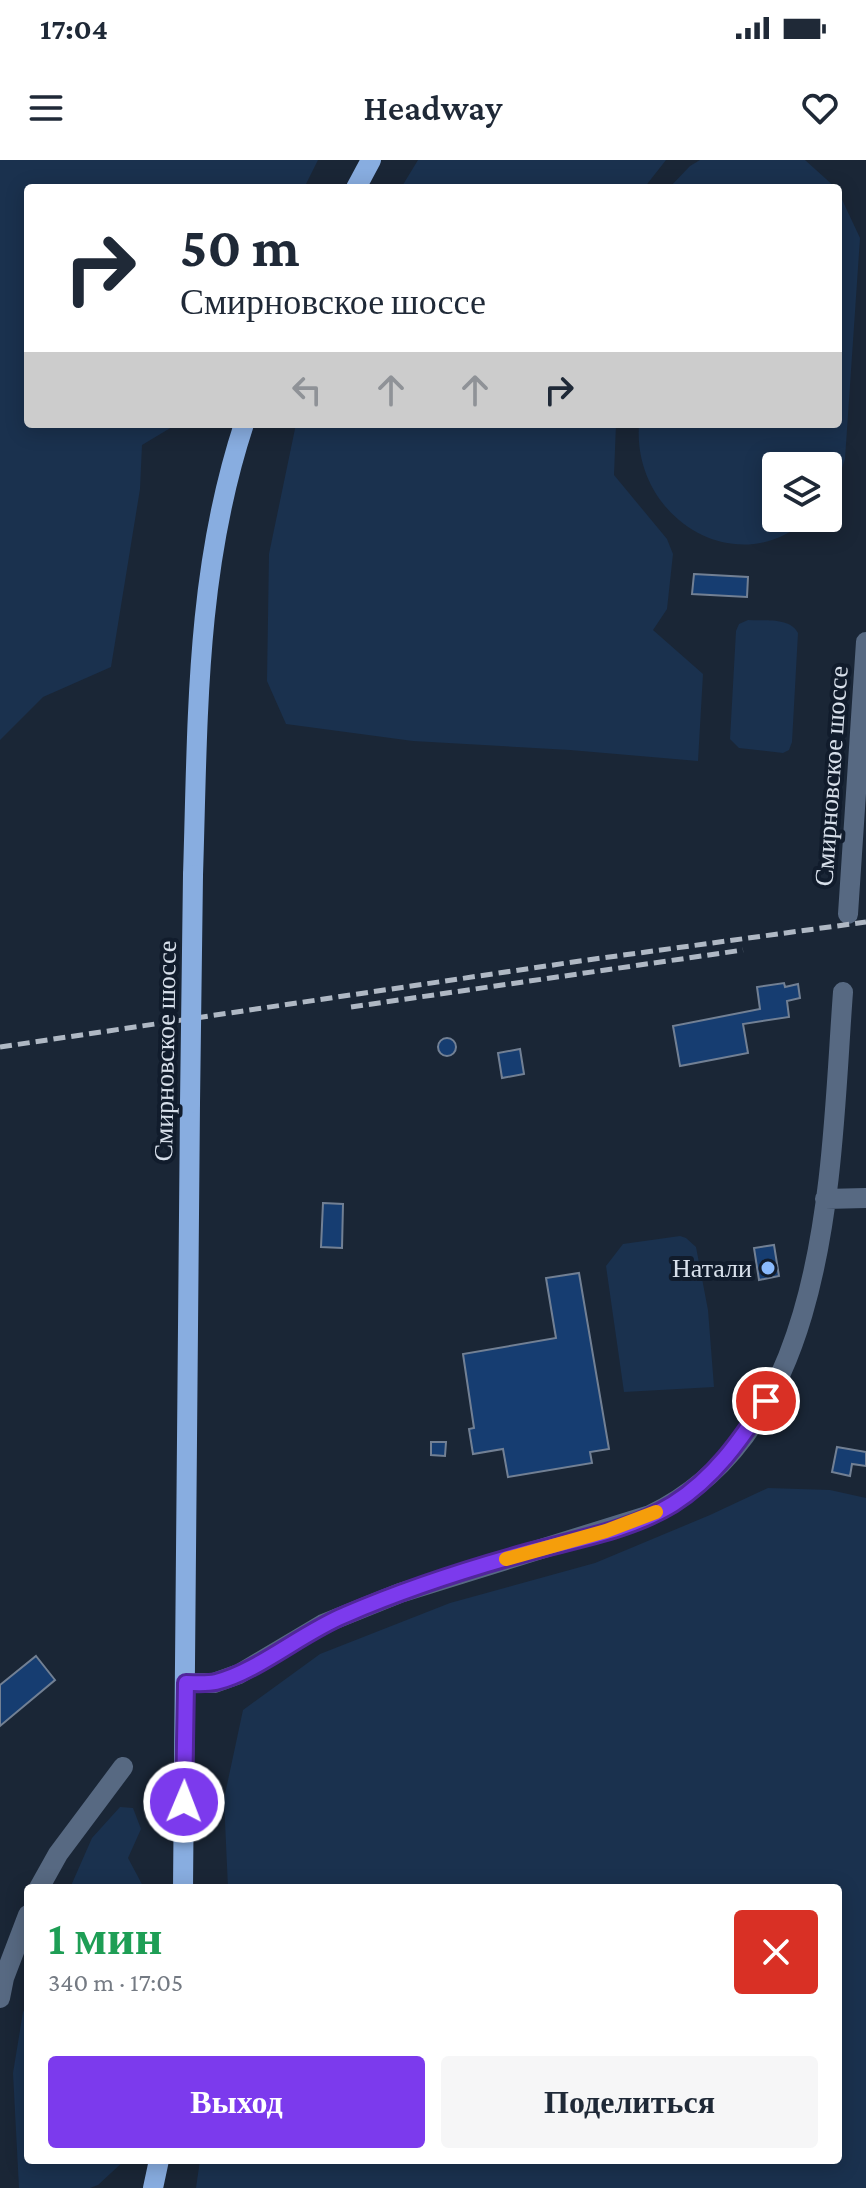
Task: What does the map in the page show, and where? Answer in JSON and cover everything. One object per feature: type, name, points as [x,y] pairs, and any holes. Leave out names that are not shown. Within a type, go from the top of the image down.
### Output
[{"type":"main road","points":[[358,184],[371,160]]},
{"type":"main road","name":"Смирновское шоссе","points":[[183,1884],[193,875],[200,664],[205,593],[217,523],[243,428]]},
{"type":"main road","points":[[153,2188],[158,2164]]},
{"type":"street","name":"Смирновское шоссе","points":[[848,914],[866,642]]},
{"type":"street","points":[[186,1683],[214,1683],[239,1674],[323,1624],[462,1572],[606,1531],[650,1515],[672,1505],[723,1463],[745,1434],[780,1376],[805,1305],[834,1145],[843,992]]},
{"type":"street","points":[[825,1199],[866,1198]]},
{"type":"street","points":[[41,1884],[58,1854],[123,1767]]},
{"type":"street","points":[[0,1998],[4,1978],[24,1926]]},
{"type":"shaded area","points":[[0,160],[318,160],[306,184],[24,184],[24,428],[170,428],[142,445],[140,489],[111,667],[43,697],[0,740]]},
{"type":"shaded area","points":[[418,160],[666,160],[647,184],[403,184]]},
{"type":"shaded area","points":[[700,160],[805,160],[832,184],[673,184]]},
{"type":"shaded area","points":[[842,200],[860,238],[842,468],[842,452],[762,452],[762,532],[788,532],[751,544],[721,542],[694,531],[670,512],[652,487],[641,457],[639,428],[842,428]]},
{"type":"shaded area","points":[[295,428],[616,428],[614,475],[667,539],[673,554],[667,609],[653,630],[703,674],[698,761],[413,741],[286,724],[267,681],[269,554]]},
{"type":"shaded area","points":[[748,620],[783,622],[798,633],[792,742],[789,750],[783,753],[739,748],[730,739],[736,631],[739,624]]},
{"type":"shaded area","points":[[680,1236],[696,1247],[708,1310],[714,1387],[624,1392],[606,1266],[623,1244]]},
{"type":"shaded area","points":[[768,1488],[830,1490],[866,1498],[866,2188],[196,2188],[199,2164],[842,2164],[842,1884],[228,1884],[224,1799],[243,1710],[320,1654],[450,1603],[595,1563]]},
{"type":"shaded area","points":[[120,1807],[133,1808],[141,1829],[128,1858],[142,1884],[72,1884],[92,1838]]},
{"type":"shaded area","points":[[23,2012],[24,2164],[121,2164],[98,2185],[90,2188],[19,2188],[13,2073]]},
{"type":"building","points":[[694,574],[748,577],[747,597],[692,594]]},
{"type":"building","points":[[784,983],[785,987],[798,984],[800,998],[787,1001],[789,1017],[743,1024],[748,1053],[680,1066],[673,1026],[760,1009],[757,987]]},
{"type":"building","points":[[447,1038],[456,1047],[447,1056],[438,1047]]},
{"type":"building","points":[[520,1049],[524,1074],[502,1078],[498,1053]]},
{"type":"building","points":[[323,1203],[343,1204],[342,1248],[321,1247]]},
{"type":"building","name":"Натали","points":[[774,1245],[779,1276],[759,1280],[754,1248]]},
{"type":"building","points":[[579,1273],[609,1449],[590,1452],[592,1463],[508,1477],[503,1449],[473,1454],[469,1429],[474,1428],[463,1354],[556,1338],[546,1278]]},
{"type":"building","points":[[431,1442],[446,1442],[445,1456],[431,1455]]},
{"type":"building","points":[[837,1447],[866,1452],[866,1466],[852,1464],[850,1476],[832,1472]]},
{"type":"building","points":[[36,1656],[55,1680],[0,1726],[0,1685]]},
{"type":"railway","points":[[0,1047],[866,922]]},
{"type":"railway","points":[[351,1007],[743,950]]},
{"type":"slow traffic","points":[[506,1559],[606,1531],[656,1512]]},
{"type":"place","name":"Натали","points":[[768,1268]]},
{"type":"route","points":[[184,1802],[186,1683],[214,1683],[239,1674],[323,1624],[400,1593],[606,1531],[672,1505],[723,1463],[766,1401]]}]
